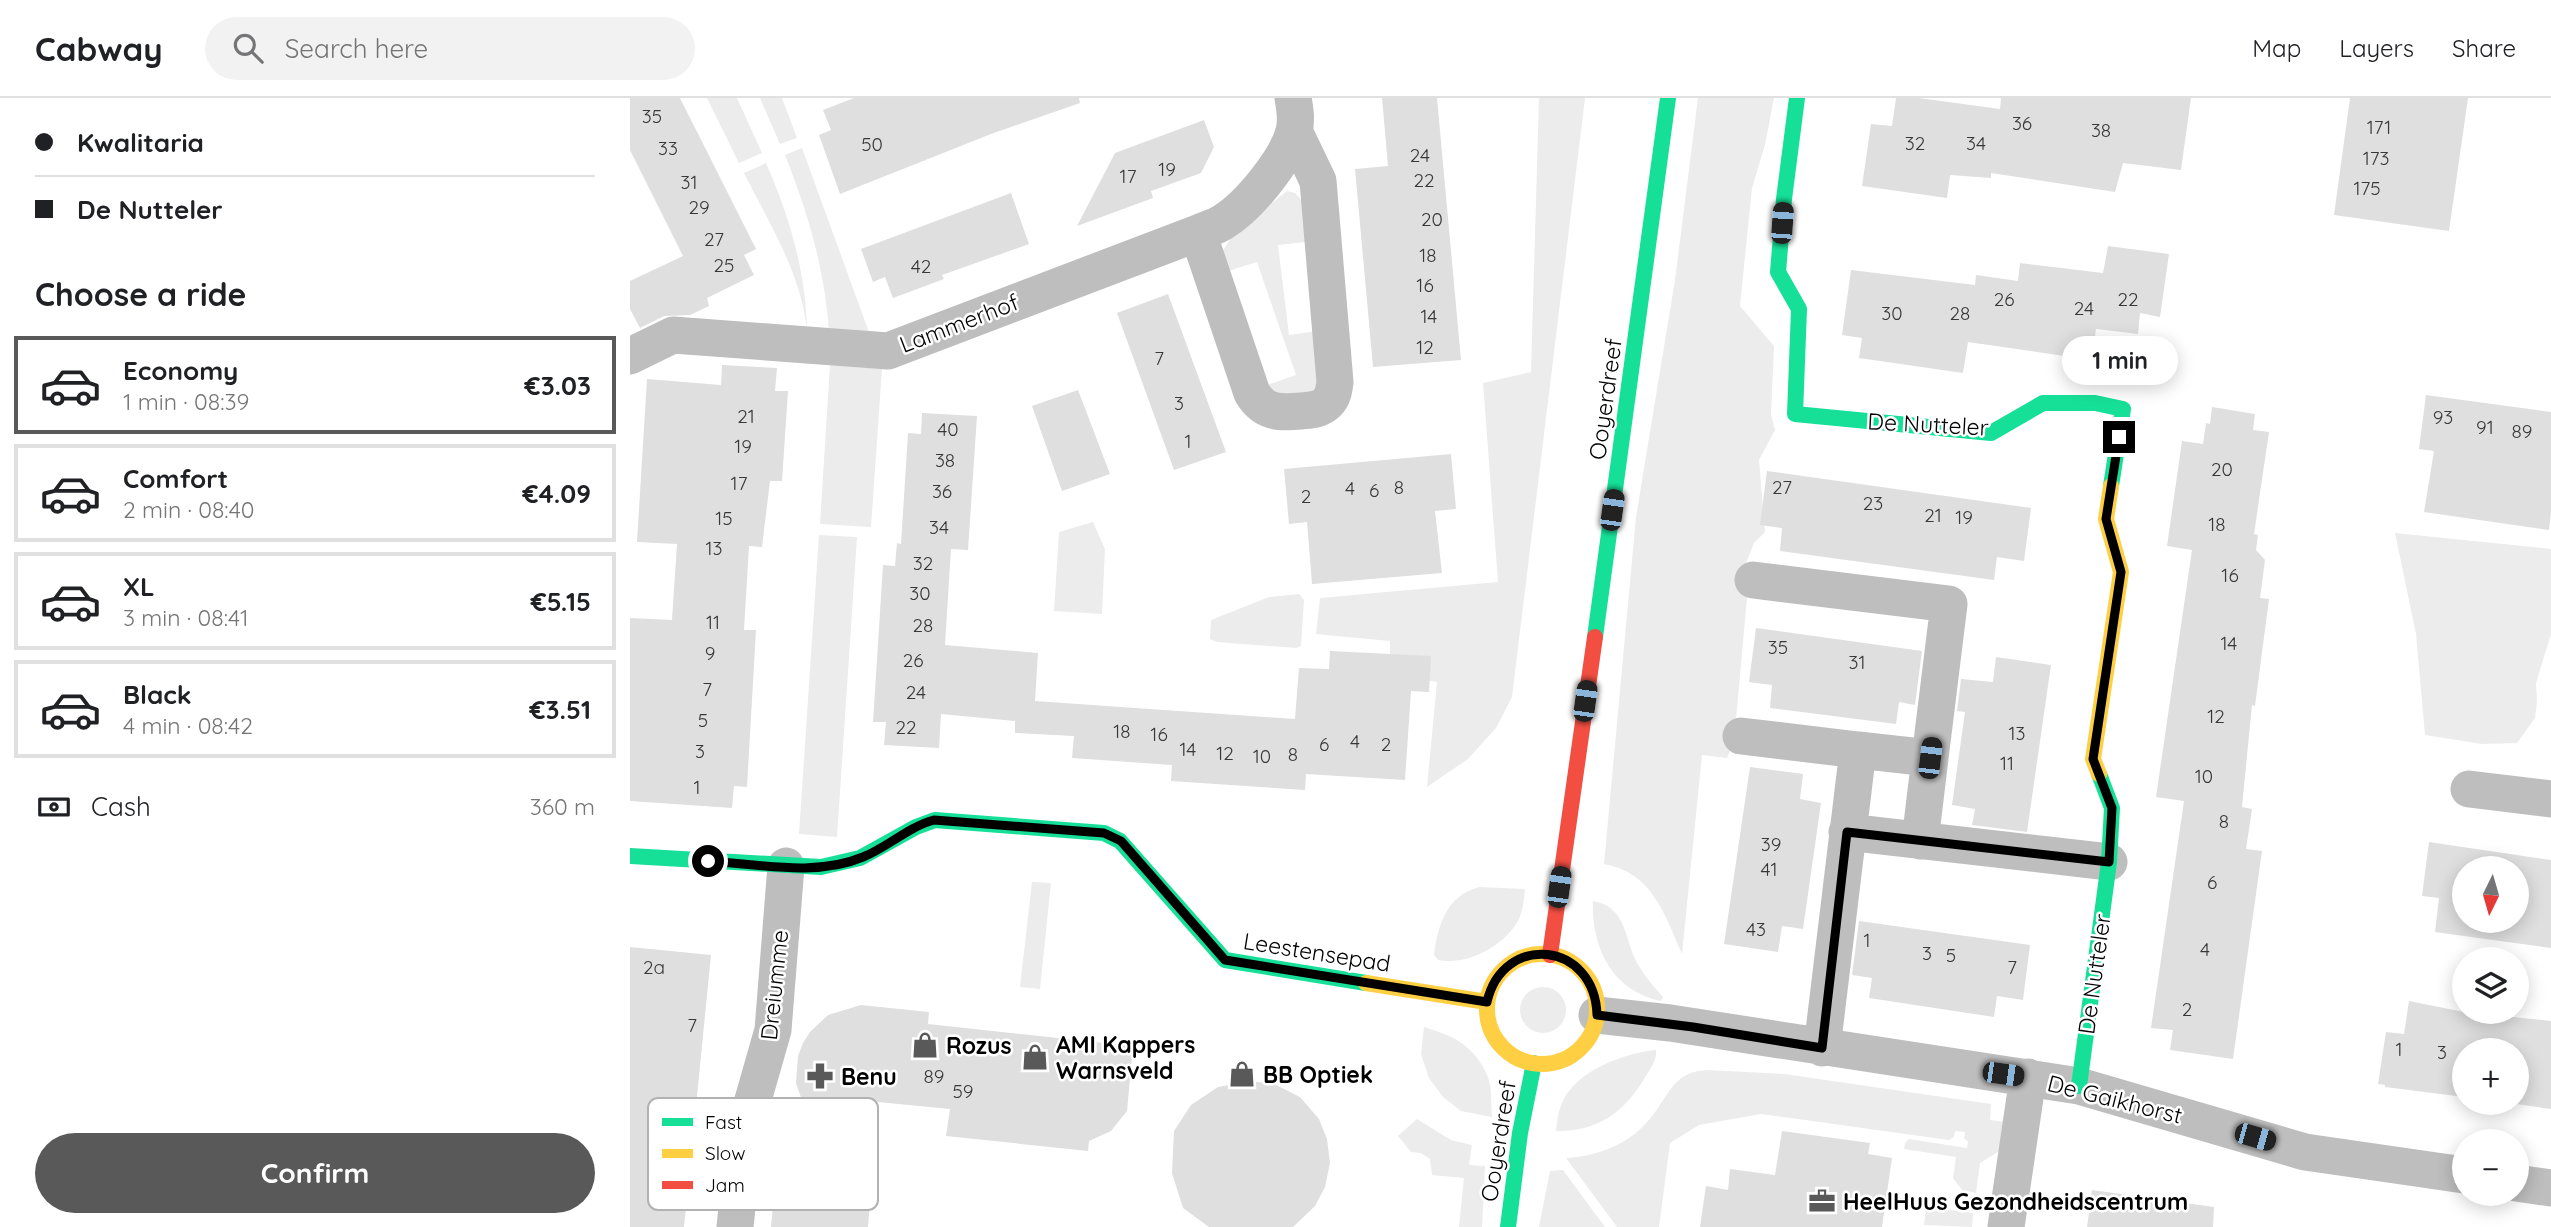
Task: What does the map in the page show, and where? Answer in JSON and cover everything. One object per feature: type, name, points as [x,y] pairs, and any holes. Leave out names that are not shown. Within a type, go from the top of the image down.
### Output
[{"type":"street","name":"Ooyerdreef","points":[[1550,955],[1668,98]]},
{"type":"street","name":"De Nutteler","points":[[1797,98],[1778,272],[1799,309],[1795,414],[1991,433],[2043,403],[2095,403],[2123,409],[2106,519],[2121,572],[2093,759],[2112,808],[2109,862],[2079,1086]]},
{"type":"street","name":"Lammerhof","points":[[1198,233],[1252,393],[1259,404],[1271,411],[1282,413],[1317,410],[1326,404],[1333,395],[1335,382],[1318,181],[1294,115]]},
{"type":"street","name":"Lammerhof","points":[[630,356],[673,335],[888,351],[1223,222],[1244,205],[1284,157],[1294,115]]},
{"type":"street","points":[[1753,580],[1949,604],[1920,841]]},
{"type":"street","points":[[1741,736],[1930,758]]},
{"type":"street","points":[[1822,1048],[1858,750]]},
{"type":"street","points":[[2469,789],[2551,799]]},
{"type":"street","name":"Leestensepad","points":[[630,856],[821,867],[842,864],[865,856],[916,826],[934,820],[1104,833],[1121,841],[1225,960],[1487,1002]]},
{"type":"street","points":[[1847,832],[2109,862]]},
{"type":"street","name":"Dreiumme","points":[[754,1098],[773,1030],[786,866]]},
{"type":"street","points":[[1550,955],[1564,958],[1585,975],[1593,987],[1597,1015],[1586,1042],[1576,1052],[1563,1060],[1534,1063],[1508,1052],[1498,1042],[1487,1016],[1487,1002],[1496,979],[1504,969],[1525,957],[1550,955]]},
{"type":"street","name":"De Gaikhorst","points":[[1597,1015],[1682,1025],[2079,1086],[2305,1152],[2452,1173]]},
{"type":"street","name":"Ooyerdreef","points":[[1508,1227],[1520,1133],[1534,1063]]},
{"type":"street","points":[[2007,1227],[2028,1077]]},
{"type":"street","points":[[2529,1185],[2551,1188]]},
{"type":"shaded area","points":[[707,98],[737,98],[762,153],[739,163]]},
{"type":"shaded area","points":[[760,98],[782,98],[797,138],[780,144]]},
{"type":"shaded area","points":[[1539,98],[1585,98],[1512,697],[1496,728],[1468,759],[1427,787],[1437,682],[1390,674],[1390,641],[1316,634],[1320,598],[1498,582],[1483,383],[1531,372]]},
{"type":"shaded area","points":[[1698,98],[1774,98],[1765,145],[1752,188],[1740,306],[1774,346],[1771,415],[1775,430],[1759,460],[1765,532],[1754,543],[1742,573],[1747,598],[1734,742],[1727,758],[1702,755],[1682,954],[1655,897],[1634,876],[1604,864],[1636,517],[1675,280]]},
{"type":"shaded area","points":[[802,148],[870,335],[829,332],[824,286],[814,242],[785,155]]},
{"type":"shaded area","points":[[766,163],[795,244],[807,330],[804,309],[791,268],[744,173]]},
{"type":"shaded area","points":[[1287,191],[1295,193],[1304,203],[1306,242],[1278,245],[1289,335],[1317,331],[1319,383],[1316,391],[1286,401],[1267,385],[1296,375],[1257,262],[1228,271],[1222,252],[1234,233]]},
{"type":"shaded area","points":[[830,365],[882,369],[871,527],[820,524]]},
{"type":"shaded area","points":[[1093,522],[1105,549],[1102,614],[1054,611],[1059,532]]},
{"type":"shaded area","points":[[2395,533],[2551,549],[2551,634],[2536,683],[2535,718],[2517,743],[2482,744],[2425,735],[2416,634]]},
{"type":"shaded area","points":[[819,535],[857,537],[837,837],[799,834]]},
{"type":"shaded area","points":[[1299,594],[1304,600],[1301,646],[1296,648],[1217,642],[1210,639],[1211,620],[1269,597]]},
{"type":"shaded area","points":[[1032,882],[1051,883],[1040,989],[1020,987]]},
{"type":"shaded area","points":[[1479,887],[1525,889],[1518,921],[1504,938],[1484,952],[1461,960],[1438,960],[1434,955],[1446,913],[1459,897]]},
{"type":"shaded area","points":[[1593,901],[1604,904],[1618,916],[1636,961],[1663,997],[1661,1001],[1629,988],[1608,964],[1596,935]]},
{"type":"shaded area","points":[[1543,987],[1559,994],[1566,1010],[1559,1026],[1543,1033],[1527,1026],[1520,1010],[1527,994]]},
{"type":"shaded area","points":[[1424,1027],[1454,1039],[1477,1057],[1489,1081],[1492,1117],[1461,1111],[1443,1097],[1429,1078],[1421,1054]]},
{"type":"shaded area","points":[[1656,1050],[1649,1072],[1618,1111],[1584,1128],[1556,1131],[1562,1103],[1568,1092],[1589,1073],[1630,1055]]},
{"type":"shaded area","points":[[1706,1070],[1784,1074],[1991,1104],[1990,1120],[2005,1122],[2001,1150],[1980,1163],[1976,1193],[1962,1190],[1953,1178],[1956,1157],[1904,1149],[1909,1139],[1967,1148],[1965,1132],[1955,1131],[1954,1137],[1949,1140],[1761,1114],[1699,1125],[1670,1143],[1659,1227],[1617,1227],[1566,1158],[1600,1152],[1631,1137],[1648,1121],[1677,1081],[1694,1072]]},
{"type":"shaded area","points":[[1417,1119],[1451,1140],[1472,1145],[1469,1165],[1485,1166],[1482,1227],[1459,1227],[1464,1178],[1432,1175],[1430,1159],[1421,1153],[1411,1152],[1398,1136]]},
{"type":"shaded area","points":[[1563,1170],[1605,1227],[1539,1227],[1550,1171]]},
{"type":"shaded area","points":[[1926,1207],[1973,1213],[1972,1227],[1924,1225]]},
{"type":"building","points":[[630,98],[680,98],[756,249],[744,255],[754,275],[707,298],[709,306],[690,315],[664,316],[640,328],[630,309],[630,281],[683,256],[630,150]]},
{"type":"building","points":[[854,98],[1079,98],[1080,103],[991,134],[840,194],[819,135],[831,130],[823,110]]},
{"type":"building","points":[[1382,98],[1437,98],[1461,360],[1373,367],[1355,169],[1388,166]]},
{"type":"building","points":[[1896,98],[1919,98],[2000,109],[2001,98],[2191,98],[2181,170],[2123,163],[2115,192],[1991,173],[1991,178],[1950,175],[1947,198],[1862,186],[1871,124],[1892,126]]},
{"type":"building","points":[[2350,98],[2468,98],[2449,231],[2334,215]]},
{"type":"building","points":[[1204,120],[1214,147],[1201,173],[1151,191],[1153,198],[1077,226],[1115,153]]},
{"type":"building","points":[[1011,193],[1029,244],[942,275],[944,279],[893,298],[885,277],[873,282],[861,249]]},
{"type":"building","points":[[2108,246],[2169,254],[2160,317],[2140,313],[2138,334],[2096,329],[2092,360],[1968,342],[1963,373],[1859,358],[1862,338],[1842,335],[1851,270],[1975,285],[1976,275],[2018,281],[2020,263],[2103,273]]},
{"type":"building","points":[[1168,294],[1226,452],[1174,470],[1117,313]]},
{"type":"building","points":[[722,365],[777,368],[775,391],[788,391],[782,481],[770,481],[762,547],[749,546],[744,630],[756,630],[747,787],[734,786],[732,808],[630,801],[630,618],[672,620],[677,544],[637,542],[647,379],[721,385]]},
{"type":"building","points":[[1078,390],[1110,474],[1062,491],[1032,406]]},
{"type":"building","points":[[2426,395],[2551,412],[2549,530],[2424,512],[2434,451],[2419,449]]},
{"type":"building","points":[[2212,407],[2255,414],[2253,430],[2269,432],[2254,534],[2258,535],[2256,550],[2265,560],[2260,598],[2269,599],[2255,706],[2252,705],[2242,807],[2252,809],[2246,849],[2262,851],[2233,1059],[2170,1050],[2173,1030],[2151,1028],[2184,801],[2156,797],[2192,550],[2167,546],[2182,441],[2203,444]]},
{"type":"building","points":[[922,413],[977,416],[968,550],[951,549],[945,645],[1038,653],[1035,701],[1295,719],[1299,668],[1329,669],[1330,651],[1431,656],[1429,692],[1411,691],[1405,780],[1306,774],[1305,790],[1171,781],[1172,765],[1072,758],[1074,736],[1015,733],[1015,721],[941,714],[939,748],[884,745],[886,722],[873,722],[883,565],[895,566],[897,543],[901,544],[908,433],[921,434]]},
{"type":"building","points":[[1451,454],[1456,509],[1435,511],[1442,573],[1312,584],[1307,522],[1289,524],[1284,469]]},
{"type":"building","points":[[1767,471],[2031,508],[2024,561],[1997,557],[1994,580],[1780,551],[1782,528],[1760,525]]},
{"type":"building","points":[[1756,628],[1922,651],[1915,705],[1899,702],[1896,724],[1770,708],[1772,685],[1749,682]]},
{"type":"building","points":[[1996,657],[2051,665],[2027,832],[1972,825],[1975,809],[1952,805],[1965,712],[1957,711],[1961,679],[1993,682]]},
{"type":"building","points":[[1750,767],[1803,774],[1800,799],[1821,803],[1803,929],[1782,926],[1778,952],[1724,944]]},
{"type":"building","points":[[2429,842],[2524,856],[2452,856],[2452,933],[2529,933],[2529,857],[2551,860],[2551,948],[2435,932],[2439,898],[2422,896]]},
{"type":"building","points":[[1859,921],[2030,945],[2023,1000],[1997,996],[1994,1017],[1869,998],[1872,978],[1852,975]]},
{"type":"building","points":[[630,947],[711,955],[697,1098],[648,1098],[648,1210],[686,1210],[684,1227],[630,1227]]},
{"type":"building","points":[[2409,1001],[2452,1010],[2452,1024],[2529,1024],[2529,1019],[2551,1021],[2551,1109],[2529,1106],[2529,1038],[2452,1038],[2452,1095],[2378,1084],[2386,1032],[2404,1034]]},
{"type":"building","points":[[861,1005],[929,1012],[928,1024],[1133,1046],[1127,1111],[1111,1131],[1089,1141],[1088,1151],[946,1136],[950,1109],[878,1102],[878,1098],[801,1098],[796,1083],[798,1056],[810,1032],[828,1015]]},
{"type":"building","points":[[1250,1081],[1274,1084],[1300,1097],[1319,1119],[1327,1139],[1330,1163],[1325,1187],[1315,1206],[1293,1227],[1209,1227],[1183,1208],[1172,1173],[1174,1131],[1191,1105],[1218,1087]]},
{"type":"building","points":[[1782,1131],[1870,1143],[1868,1154],[1892,1158],[1882,1227],[1700,1227],[1706,1186],[1728,1190],[1730,1169],[1775,1175]]},
{"type":"building","points":[[2092,1190],[2214,1207],[2213,1227],[2087,1227]]},
{"type":"building","points":[[773,1210],[869,1210],[868,1227],[771,1227]]},
{"type":"traffic: fast","points":[[1595,637],[1668,98]]},
{"type":"traffic: fast","points":[[1797,98],[1778,272],[1799,309],[1795,414],[1991,433],[2043,403],[2095,403],[2123,409],[2111,486]]},
{"type":"traffic: fast","points":[[2079,1086],[2109,862],[2112,808],[2099,774]]},
{"type":"traffic: fast","points":[[630,856],[821,867],[860,858],[916,827],[935,820],[1104,833],[1120,841],[1225,960],[1366,983]]},
{"type":"traffic: fast","points":[[1508,1227],[1520,1133],[1534,1063]]},
{"type":"traffic: slow","points":[[2099,774],[2093,759],[2121,572],[2106,519],[2111,486]]},
{"type":"traffic: slow","points":[[1542,954],[1563,958],[1581,970],[1593,988],[1597,1009],[1593,1030],[1581,1048],[1563,1060],[1542,1064],[1521,1060],[1503,1048],[1491,1030],[1487,1009],[1491,988],[1503,970],[1521,958],[1542,954]]},
{"type":"traffic: slow","points":[[1366,983],[1487,1002]]},
{"type":"traffic: jam","points":[[1550,955],[1595,637]]},
{"type":"place","name":"Rozus","points":[[925,1045]]},
{"type":"place","name":"AMI Kappers Warnsveld","points":[[1035,1057]]},
{"type":"place","name":"BB Optiek","points":[[1242,1074]]},
{"type":"place","name":"Benu","points":[[820,1076]]},
{"type":"place","name":"HeelHuus Gezondheidscentrum","points":[[1822,1201]]},
{"type":"route","points":[[708,861],[821,867],[842,864],[865,856],[916,826],[934,820],[1104,833],[1121,841],[1225,960],[1487,1002],[1490,990],[1504,969],[1525,957],[1550,955],[1564,958],[1585,975],[1593,987],[1597,1015],[1822,1048],[1847,832],[2109,862],[2112,808],[2093,759],[2121,572],[2106,519],[2119,437]]}]
